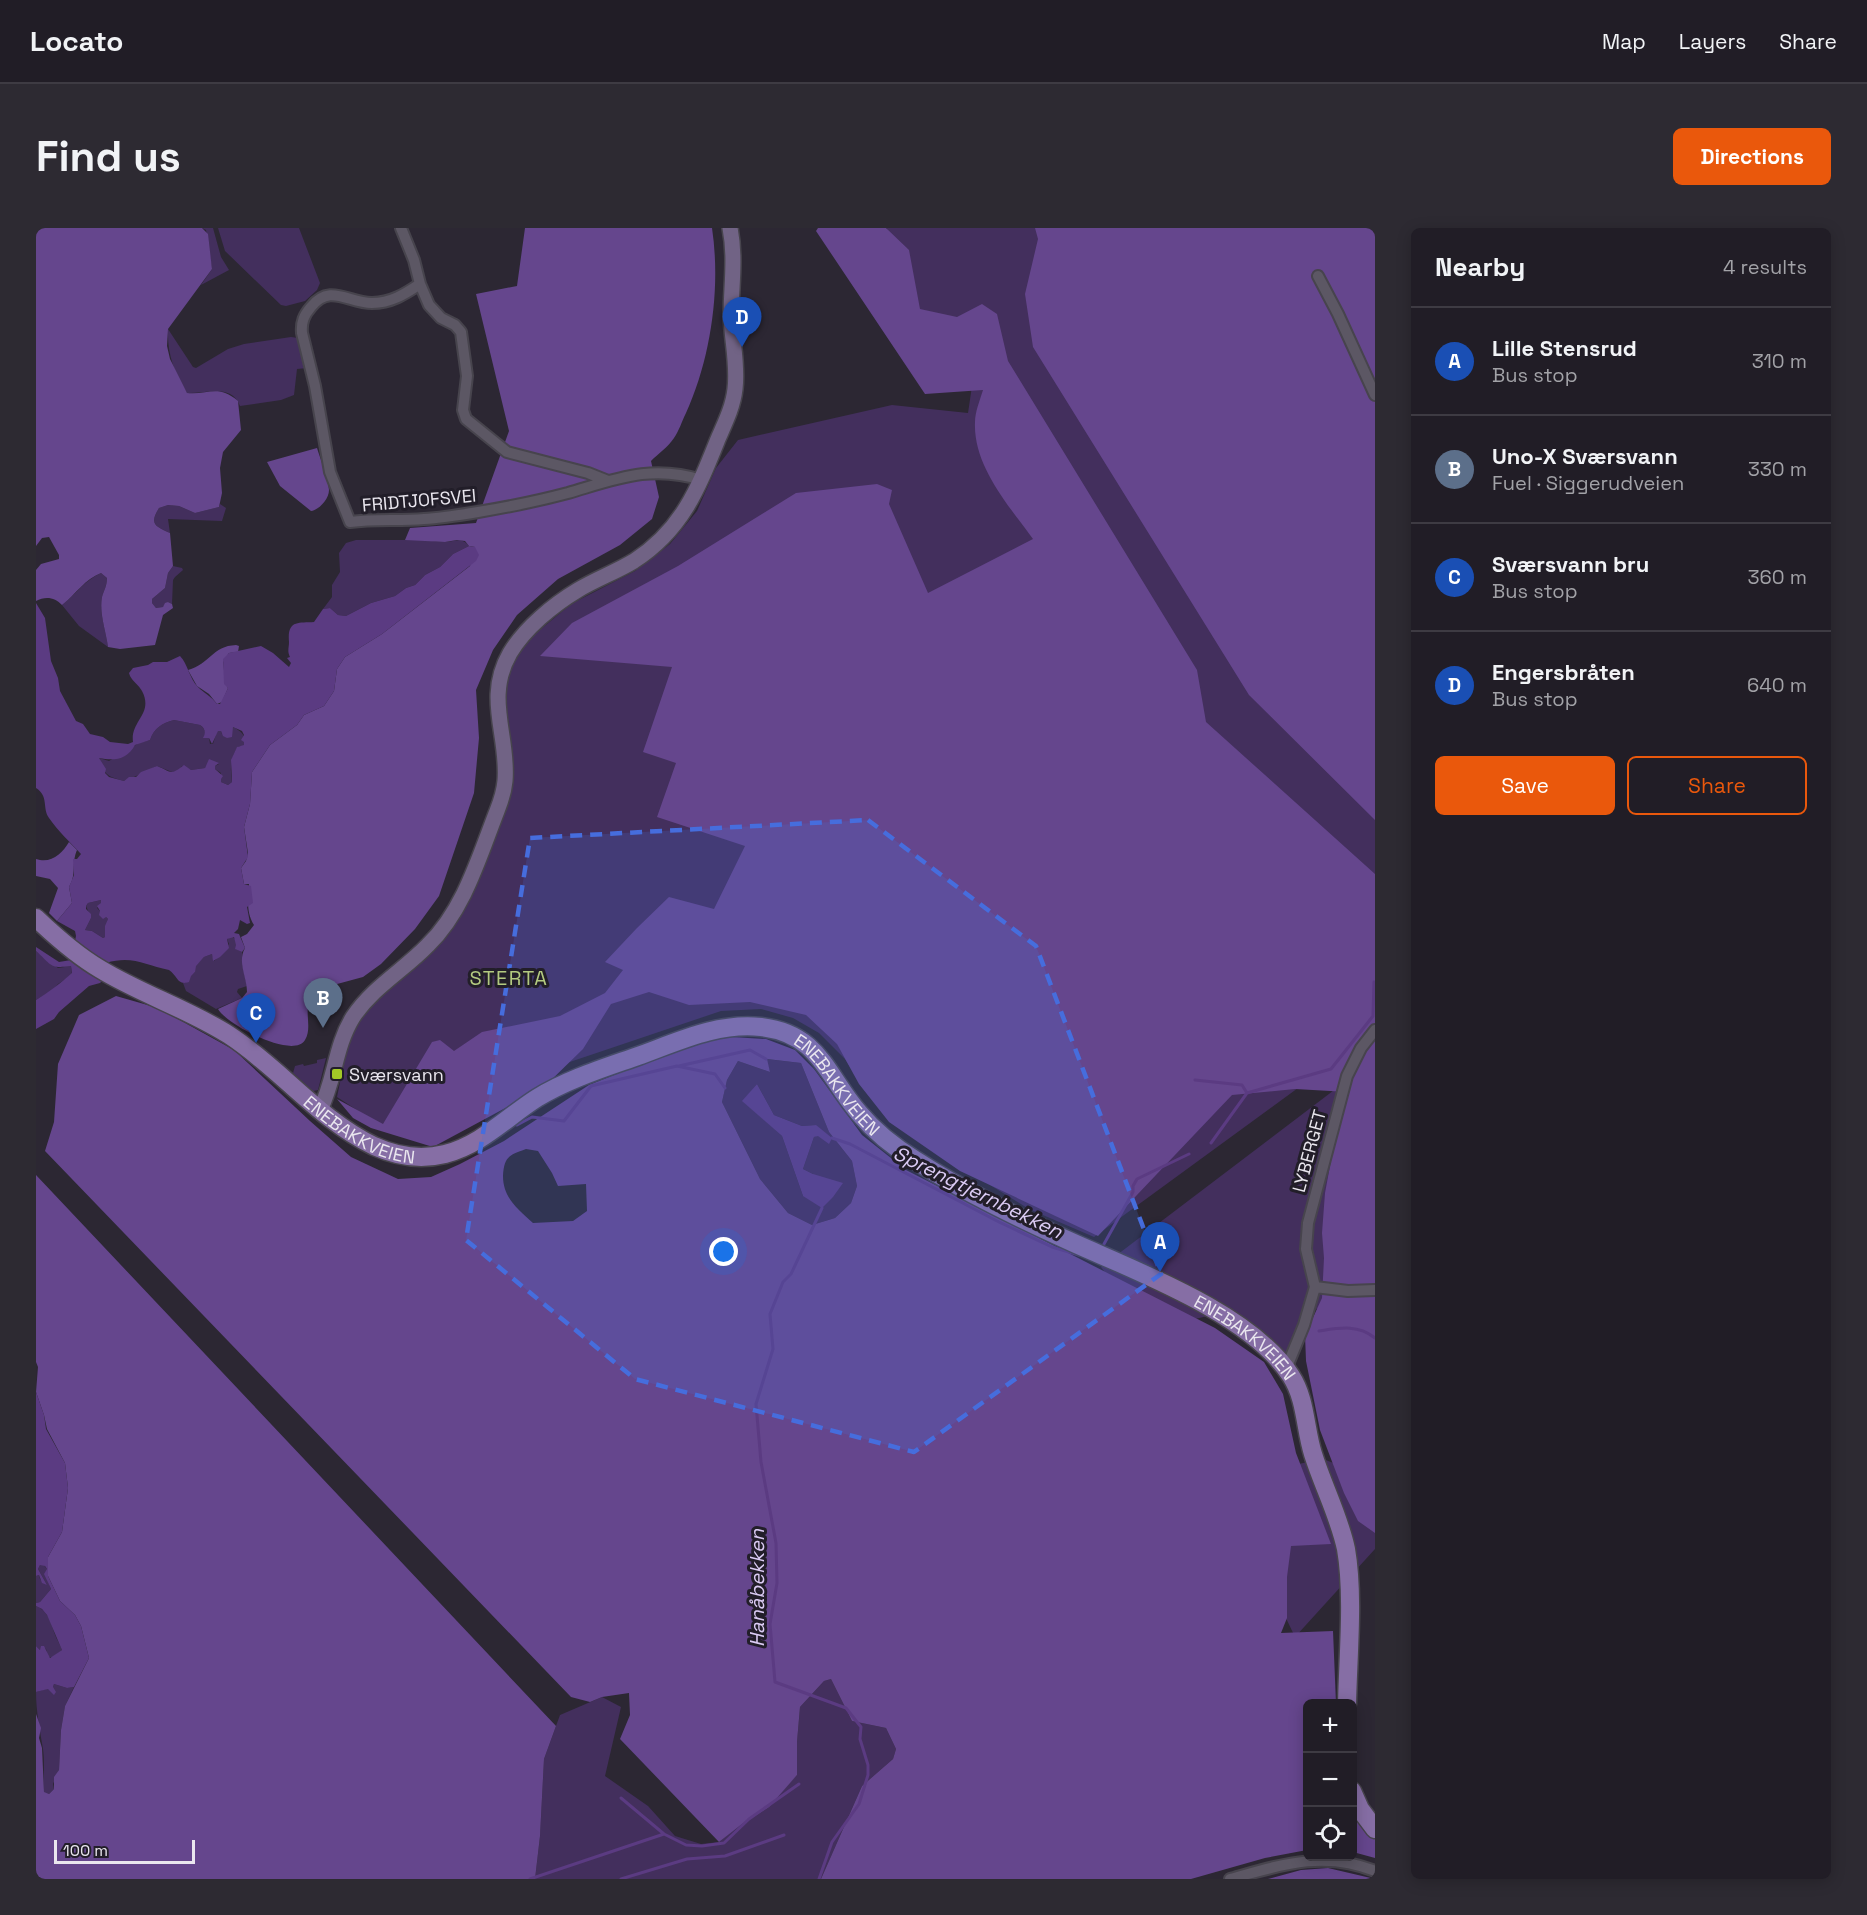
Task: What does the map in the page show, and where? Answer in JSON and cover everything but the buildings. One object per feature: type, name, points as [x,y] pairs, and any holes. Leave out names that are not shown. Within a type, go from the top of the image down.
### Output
[{"type":"main road","points":[[320,1110],[327,1093],[340,1042],[353,1017],[370,995],[434,940],[454,910],[469,880],[505,786],[497,699],[501,672],[510,654],[529,629],[561,602],[633,562],[657,543],[686,510],[702,480],[731,407],[735,387],[731,319],[734,262],[730,228]]},
{"type":"main road","name":"ENEBAKKVEIEN","points":[[36,918],[96,967],[200,1018],[229,1035],[251,1050],[320,1110],[360,1138],[387,1151],[418,1157],[442,1155],[463,1148],[542,1095],[586,1075],[684,1039],[720,1029],[747,1026],[773,1029],[809,1045],[830,1070],[853,1106],[892,1145],[921,1164],[1003,1209],[1198,1294],[1272,1352],[1286,1369],[1299,1392],[1313,1456],[1336,1514],[1345,1545],[1349,1598],[1347,1699]]},
{"type":"main road","points":[[1357,1801],[1375,1829]]},
{"type":"street","points":[[401,228],[414,260],[420,284],[432,310],[455,325],[461,332],[467,376],[463,410],[466,419],[507,452],[588,473],[608,481]]},
{"type":"street","points":[[1318,276],[1375,395]]},
{"type":"street","name":"FRIDTJOFSVEI","points":[[420,284],[394,300],[382,302],[363,302],[336,295],[326,295],[316,301],[304,317],[302,333],[314,377],[330,472],[350,522],[423,519],[477,512],[536,501],[630,476],[658,472],[678,473],[702,480]]},
{"type":"street","name":"LYBERGET","points":[[1315,1287],[1306,1249],[1308,1223],[1347,1076],[1361,1048],[1375,1030]]},
{"type":"street","points":[[1286,1369],[1304,1324],[1315,1287],[1348,1291],[1375,1290]]},
{"type":"street","points":[[1230,1879],[1305,1860],[1332,1861],[1375,1871]]},
{"type":"highlighted area","points":[[868,820],[1036,946],[1161,1274],[914,1452],[635,1379],[466,1240],[530,838]]},
{"type":"shaded area","points":[[36,228],[202,228],[208,234],[212,269],[168,329],[167,346],[170,359],[187,393],[213,391],[225,393],[238,401],[241,430],[223,452],[220,468],[222,493],[219,507],[195,513],[179,506],[168,505],[159,508],[154,518],[155,524],[170,533],[173,566],[168,573],[165,588],[152,599],[156,608],[163,607],[168,602],[173,608],[163,615],[155,645],[120,649],[108,647],[101,609],[107,578],[101,573],[85,583],[62,605],[50,598],[36,601],[36,570],[41,564],[59,559],[59,555],[49,537],[42,538],[36,546]]},
{"type":"shaded area","points":[[202,228],[213,228],[221,257],[229,270],[201,285],[212,269],[206,230]]},
{"type":"shaded area","points":[[218,228],[299,228],[320,283],[317,290],[305,301],[286,306],[281,305],[225,251]]},
{"type":"shaded area","points":[[525,228],[712,228],[715,274],[712,322],[695,392],[676,435],[651,461],[659,497],[652,519],[620,545],[558,579],[517,615],[493,650],[476,690],[479,738],[474,793],[439,896],[415,929],[381,964],[363,977],[315,990],[308,1007],[308,1031],[305,1040],[298,1045],[287,1046],[274,1043],[246,1031],[218,1009],[242,998],[247,992],[242,964],[245,948],[241,937],[247,934],[254,925],[249,910],[249,884],[244,884],[241,868],[248,853],[244,827],[250,804],[252,772],[270,745],[297,725],[304,715],[324,706],[334,691],[337,669],[345,657],[382,634],[470,566],[475,547],[469,546],[465,541],[405,540],[410,528],[476,523],[509,431],[476,294],[517,286]]},
{"type":"shaded area","points":[[818,228],[886,228],[909,250],[920,309],[957,317],[982,304],[997,314],[1008,361],[1197,670],[1206,722],[1375,874],[1375,1533],[1358,1521],[1344,1493],[1320,1430],[1306,1361],[1305,1335],[1322,1298],[1324,1258],[1322,1233],[1325,1193],[1348,1092],[1295,1089],[1232,1095],[1098,1236],[960,1171],[889,1122],[859,1084],[837,1044],[806,1015],[750,1002],[689,1005],[649,992],[611,1004],[583,1049],[544,1087],[433,1147],[371,1128],[353,1118],[337,1099],[383,1124],[432,1042],[440,1040],[454,1051],[482,1032],[560,1016],[605,993],[623,970],[605,962],[669,897],[714,909],[745,846],[657,817],[676,763],[643,752],[672,667],[540,656],[572,623],[678,566],[796,493],[877,484],[892,490],[889,504],[928,593],[1033,539],[994,485],[980,454],[975,422],[983,390],[925,394],[816,231]]},
{"type":"shaded area","points":[[887,228],[1365,228],[1375,239],[1375,934],[1354,1047],[1094,1237],[1029,1209],[906,1133],[869,1096],[845,1059],[819,1033],[793,1018],[761,1009],[721,1011],[552,1068],[389,1131],[337,1097],[350,1034],[375,997],[416,966],[450,929],[495,837],[503,688],[511,664],[529,639],[571,604],[635,571],[670,544],[697,511],[716,468],[738,440],[892,405],[968,413],[972,386],[896,295]]},
{"type":"shaded area","points":[[1035,228],[1375,228],[1375,820],[1249,695],[1033,347],[1025,294],[1038,239]]},
{"type":"shaded area","points":[[168,329],[193,367],[196,368],[228,349],[244,344],[291,337],[298,338],[307,368],[297,369],[294,395],[281,400],[240,406],[231,394],[224,392],[187,393],[172,362]]},
{"type":"shaded area","points":[[317,448],[329,490],[323,504],[311,511],[280,486],[267,462]]},
{"type":"shaded area","points":[[220,504],[226,508],[222,521],[168,519],[170,533],[157,526],[154,521],[159,508],[168,505],[179,506],[195,513],[219,507]]},
{"type":"shaded area","points":[[356,540],[446,542],[456,540],[469,546],[453,554],[440,567],[395,596],[371,603],[346,616],[338,615],[330,608],[323,609],[332,597],[332,585],[340,572],[339,553],[346,543]]},
{"type":"shaded area","points":[[469,546],[475,547],[479,555],[476,561],[382,634],[345,657],[337,669],[334,691],[324,706],[304,715],[297,725],[270,745],[252,772],[250,804],[244,827],[248,857],[241,868],[244,884],[251,886],[253,903],[247,907],[250,923],[247,924],[240,920],[238,929],[234,933],[239,934],[245,948],[242,952],[235,949],[234,937],[227,939],[229,948],[213,961],[212,954],[204,957],[196,966],[189,982],[185,983],[180,982],[169,970],[131,960],[106,963],[103,980],[100,983],[89,986],[54,1019],[36,1029],[36,1000],[72,973],[71,966],[51,965],[36,951],[36,947],[59,962],[71,960],[75,931],[57,921],[72,903],[69,887],[74,875],[73,859],[77,859],[81,854],[49,818],[43,795],[36,788],[36,603],[45,618],[51,661],[58,678],[60,691],[76,721],[83,724],[90,734],[103,737],[110,742],[128,744],[133,742],[135,728],[145,706],[142,691],[129,673],[133,668],[153,662],[167,662],[180,656],[200,689],[220,704],[228,688],[224,684],[223,659],[229,653],[261,646],[289,667],[291,663],[287,658],[290,657],[289,635],[292,626],[303,622],[314,622],[323,609],[330,608],[338,615],[346,616],[371,603],[395,596],[440,567],[453,554]],"holes":[[[174,720],[200,725],[204,731],[203,738],[209,738],[212,744],[218,731],[221,731],[227,738],[232,737],[233,727],[242,731],[244,735],[241,740],[244,745],[237,747],[231,760],[232,782],[228,785],[221,782],[223,776],[215,769],[219,763],[209,759],[205,768],[191,770],[184,765],[171,772],[157,766],[124,781],[109,777],[105,773],[106,769],[99,758],[115,759],[128,754],[135,745],[150,740],[159,727]],[[101,900],[97,906],[100,911],[99,915],[103,919],[106,917],[108,919],[103,938],[92,931],[85,930],[91,918],[86,906],[88,903]]]},
{"type":"shaded area","points":[[173,566],[183,570],[173,580],[172,604],[168,602],[163,607],[156,608],[152,599],[165,588],[168,573]]},
{"type":"shaded area","points":[[101,573],[107,578],[101,609],[108,647],[79,626],[62,605],[85,583]]},
{"type":"shaded area","points":[[239,646],[238,652],[229,653],[223,662],[228,688],[222,702],[217,704],[209,694],[197,686],[188,670],[201,664],[221,648]]},
{"type":"shaded area","points":[[174,720],[200,725],[205,731],[204,738],[209,738],[210,744],[213,744],[217,731],[221,730],[222,734],[234,727],[241,732],[244,736],[244,746],[239,746],[232,759],[232,782],[228,785],[221,782],[221,773],[215,769],[215,766],[219,764],[209,761],[205,768],[191,770],[182,766],[179,771],[172,772],[157,766],[124,781],[105,772],[99,758],[109,761],[139,743],[150,740],[159,727]]},
{"type":"shaded area","points":[[69,842],[77,850],[73,878],[69,887],[72,903],[57,921],[49,913],[58,888],[50,879],[36,876],[36,859],[46,860],[56,857]]},
{"type":"shaded area","points":[[101,900],[97,908],[108,919],[103,938],[92,931],[85,930],[91,918],[86,906],[88,903]]},
{"type":"shaded area","points":[[230,937],[236,940],[236,949],[242,952],[247,986],[238,989],[237,992],[242,998],[216,1009],[186,991],[183,983],[186,983],[195,972],[195,966],[204,957],[212,954],[214,961],[224,952],[229,944],[227,939]]},
{"type":"shaded area","points":[[36,951],[58,968],[71,966],[72,975],[36,1000]]},
{"type":"shaded area","points":[[116,996],[158,1008],[234,1050],[351,1157],[398,1179],[431,1177],[460,1164],[504,1141],[589,1085],[694,1043],[732,1037],[766,1039],[795,1050],[814,1069],[862,1135],[906,1170],[1215,1328],[1264,1362],[1283,1394],[1296,1453],[1331,1544],[1291,1546],[1287,1577],[1287,1618],[1281,1633],[1333,1631],[1336,1699],[1303,1699],[1303,1851],[1265,1858],[1191,1879],[821,1879],[862,1786],[893,1759],[896,1749],[886,1728],[852,1721],[831,1679],[824,1681],[800,1707],[797,1775],[769,1807],[719,1842],[620,1739],[630,1715],[629,1693],[602,1697],[590,1702],[571,1697],[45,1151],[54,1122],[58,1064],[79,1015]],"holes":[[[767,1059],[801,1063],[829,1132],[852,1161],[857,1186],[851,1203],[835,1218],[812,1225],[788,1213],[760,1179],[722,1102],[727,1080],[738,1061],[770,1072]],[[526,1149],[538,1151],[558,1186],[586,1184],[587,1211],[573,1221],[533,1223],[509,1197],[503,1176],[506,1161],[515,1153]]]},
{"type":"shaded area","points":[[326,1058],[318,1090],[313,1091],[293,1073],[295,1066],[317,1063],[317,1060]]},
{"type":"shaded area","points":[[766,1059],[801,1063],[829,1132],[852,1161],[857,1186],[851,1203],[835,1218],[812,1225],[788,1213],[760,1179],[722,1102],[727,1080],[738,1061],[770,1072]],"holes":[[[757,1084],[774,1115],[802,1126],[816,1125],[818,1135],[814,1137],[803,1169],[813,1174],[803,1196],[782,1136],[743,1101]]]},
{"type":"shaded area","points":[[1375,1059],[1375,1310],[1320,1307],[1308,1314],[1299,1324],[1293,1338],[1292,1369],[1216,1314],[1195,1319],[1168,1358],[1101,1267]]},
{"type":"shaded area","points":[[757,1084],[774,1115],[802,1126],[816,1125],[832,1138],[829,1144],[818,1136],[814,1137],[803,1169],[843,1183],[822,1208],[803,1196],[782,1136],[742,1101]]},
{"type":"shaded area","points":[[36,1175],[556,1726],[544,1759],[535,1879],[36,1879],[36,1714],[41,1728],[39,1738],[42,1748],[44,1792],[49,1794],[54,1789],[54,1777],[59,1770],[65,1706],[89,1658],[81,1626],[75,1615],[60,1601],[48,1576],[48,1557],[62,1532],[68,1488],[65,1463],[47,1429],[36,1392],[38,1367],[36,1362]]},
{"type":"shaded area","points":[[36,1392],[46,1429],[65,1463],[68,1488],[62,1532],[48,1557],[48,1576],[60,1601],[75,1615],[81,1626],[89,1658],[74,1687],[67,1688],[54,1684],[56,1692],[54,1695],[48,1689],[36,1692],[36,1646],[40,1650],[41,1646],[44,1646],[50,1658],[62,1650],[47,1615],[36,1606],[36,1603],[40,1602],[51,1589],[44,1574],[47,1569],[45,1566],[40,1565],[38,1569],[47,1585],[42,1583],[39,1575],[36,1576]]},
{"type":"shaded area","points":[[1323,1459],[1375,1479],[1375,1549],[1295,1637],[1220,1480]]},
{"type":"shaded area","points":[[43,1564],[47,1569],[46,1577],[51,1589],[40,1602],[36,1603],[36,1576],[39,1575],[47,1585],[38,1569]]},
{"type":"shaded area","points":[[36,1606],[48,1616],[62,1649],[53,1657],[48,1657],[46,1649],[41,1647],[40,1650],[36,1646]]},
{"type":"shaded area","points":[[831,1679],[852,1721],[886,1728],[896,1749],[893,1759],[862,1786],[821,1879],[535,1879],[544,1759],[560,1715],[602,1697],[621,1707],[605,1776],[648,1806],[675,1836],[701,1844],[719,1842],[797,1775],[800,1707],[824,1681]]},
{"type":"shaded area","points":[[54,1684],[67,1688],[74,1687],[65,1706],[59,1770],[53,1784],[54,1789],[49,1794],[44,1793],[44,1754],[37,1714],[36,1692],[53,1687]]},
{"type":"shaded area","points":[[1357,1820],[1375,1839],[1375,1858],[1357,1853]]},
{"type":"shaded area","points":[[1328,1868],[1375,1879],[1268,1879],[1301,1870]]},
{"type":"waterway","points":[[1211,1143],[1247,1093],[1331,1069],[1373,1016],[1374,982]]},
{"type":"waterway","points":[[679,1066],[750,1050],[766,1059]]},
{"type":"waterway","points":[[517,1125],[532,1117],[564,1121],[591,1086],[677,1066],[715,1074],[725,1088]]},
{"type":"waterway","points":[[1195,1080],[1242,1085],[1247,1093]]},
{"type":"waterway","name":"Sprengtjernbekken","points":[[832,1138],[850,1144],[999,1222],[1052,1247],[1079,1255]]},
{"type":"waterway","points":[[1104,1244],[1133,1192],[1137,1179],[1189,1154]]},
{"type":"waterway","name":"Hanåbekken","points":[[819,1879],[832,1842],[859,1804],[868,1775],[868,1765],[860,1739],[861,1727],[846,1708],[775,1682],[770,1624],[777,1583],[776,1543],[761,1462],[756,1404],[773,1349],[770,1314],[783,1282],[791,1274],[822,1208]]},
{"type":"waterway","name":"Sprengtjernbekken","points":[[1319,1331],[1355,1329],[1375,1338]]},
{"type":"waterway","points":[[621,1798],[664,1834],[686,1845],[702,1846],[724,1843],[749,1819],[799,1784]]},
{"type":"waterway","points":[[530,1879],[664,1834]]},
{"type":"waterway","points":[[621,1879],[687,1859],[725,1856],[784,1835]]},
{"type":"place","name":"Engersbråten","points":[[742,347]]},
{"type":"place","name":"Uno-X Sværsvann","points":[[323,1028]]},
{"type":"place","name":"Sværsvann bru","points":[[256,1043]]},
{"type":"place","name":"Sværsvann","points":[[337,1074]]},
{"type":"place","name":"Lille Stensrud","points":[[1160,1272]]},
{"type":"district","name":"STERTA","points":[[509,978]]}]
